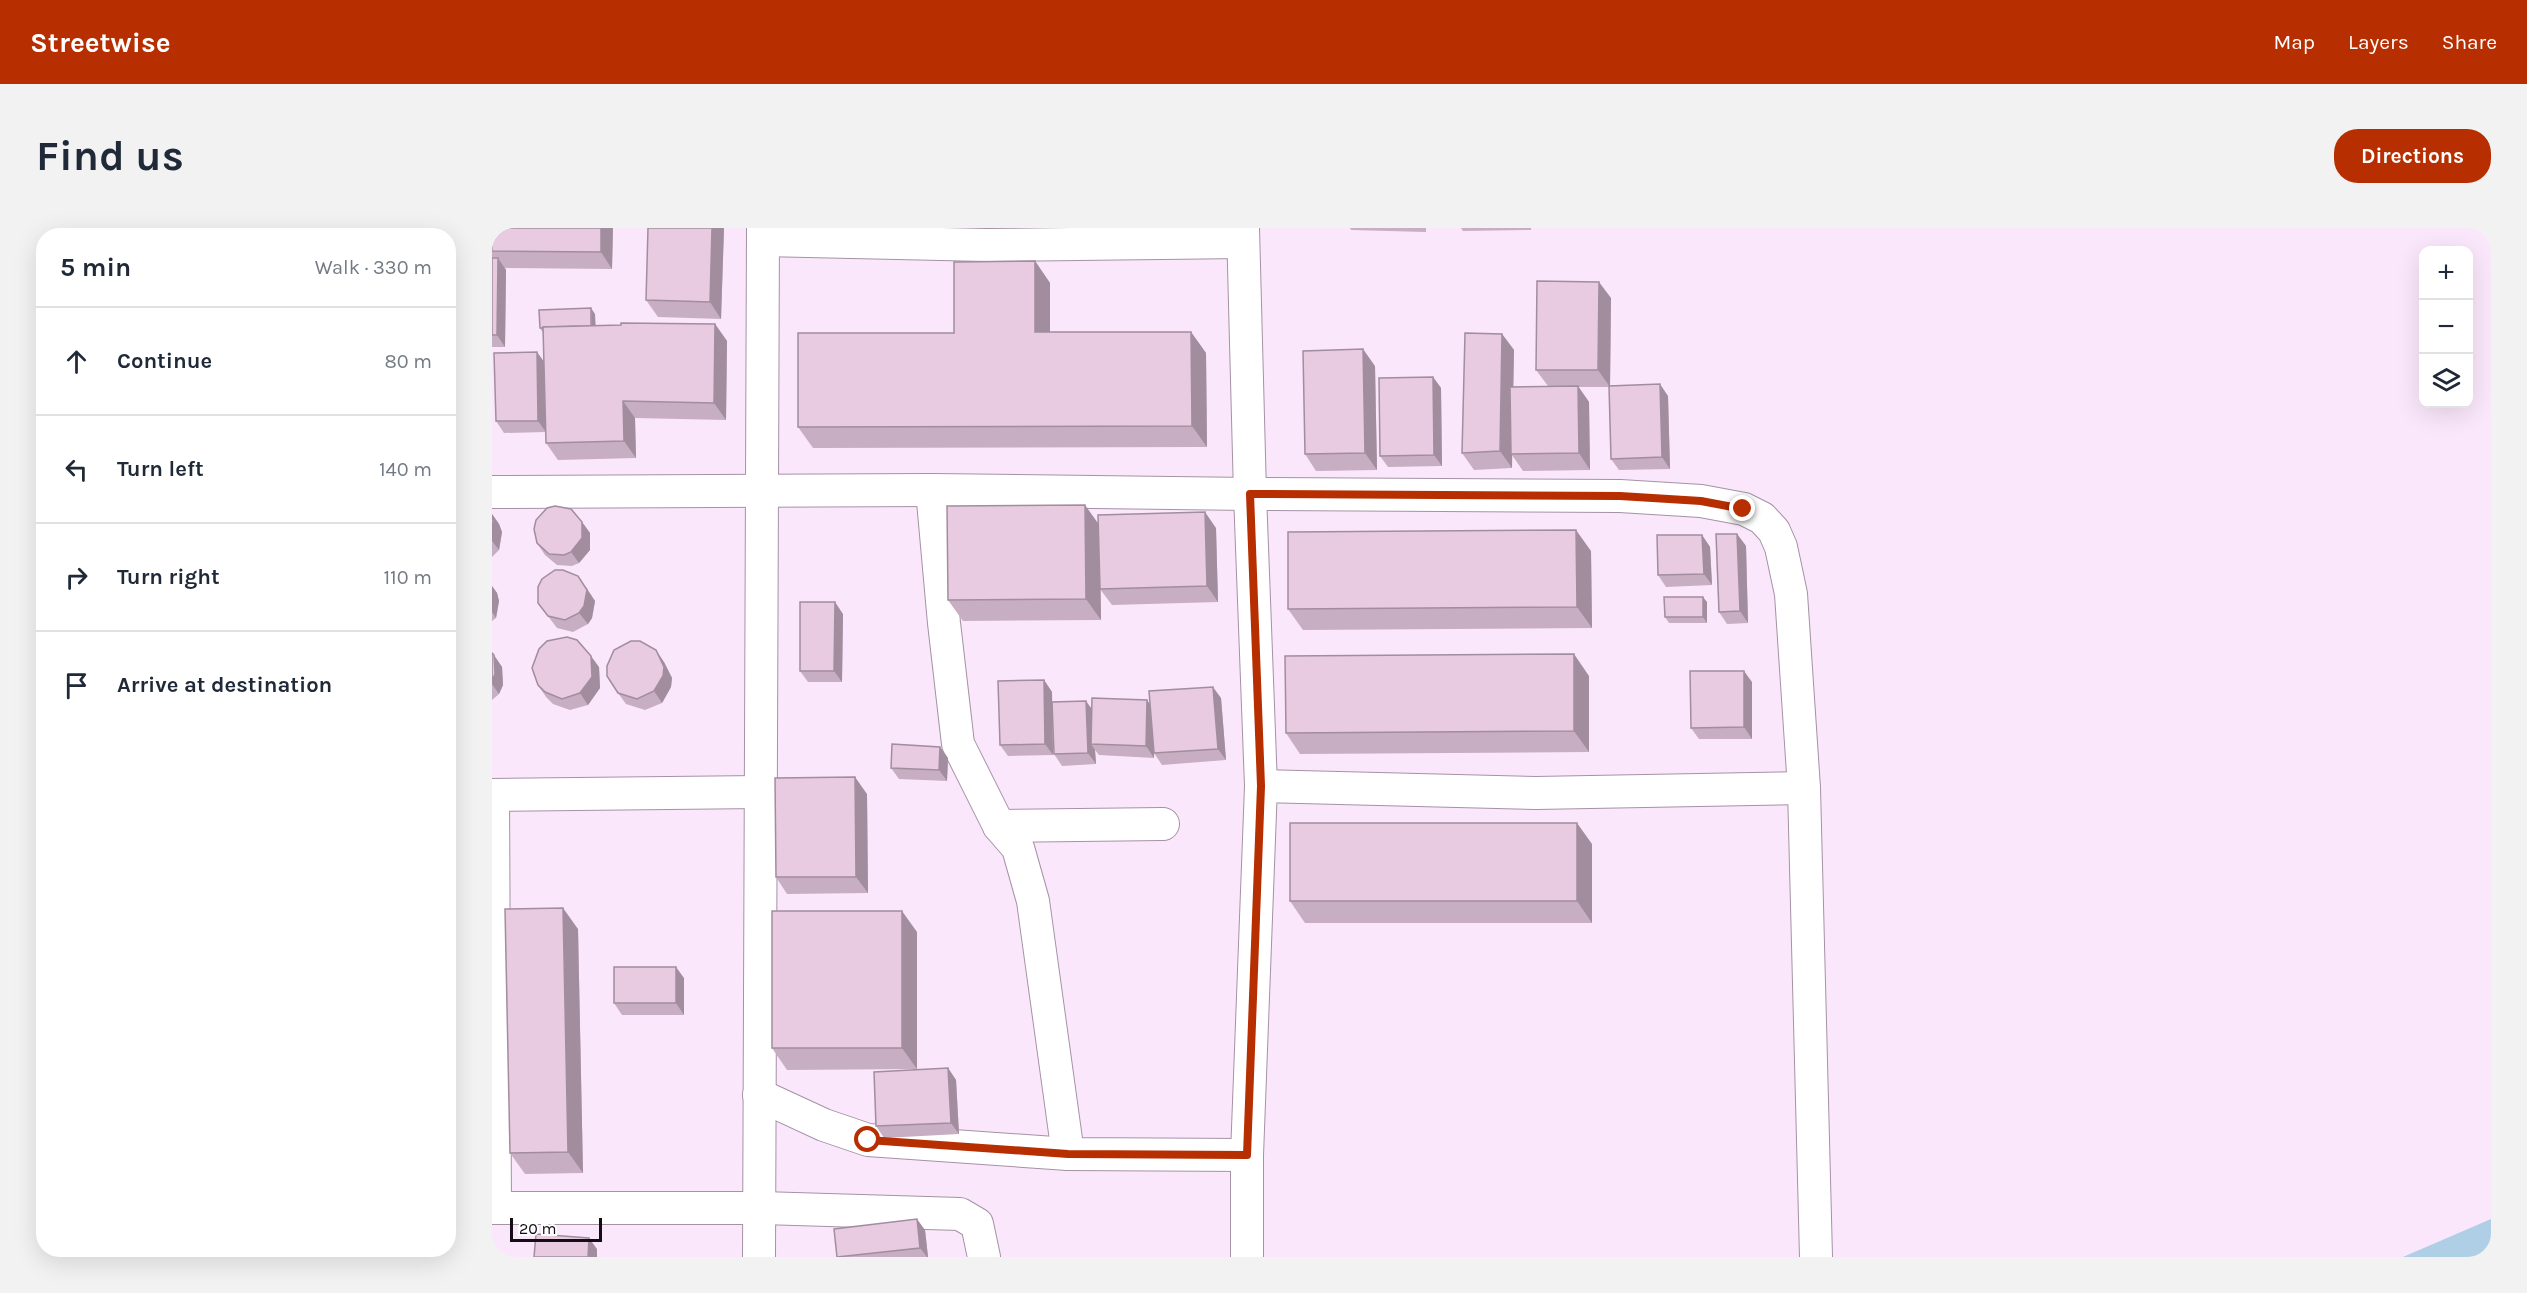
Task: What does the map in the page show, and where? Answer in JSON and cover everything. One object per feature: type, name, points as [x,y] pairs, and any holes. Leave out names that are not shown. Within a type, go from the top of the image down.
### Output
[{"type":"lane","points":[[759,1257],[760,491],[763,234],[1243,235],[1261,786],[1247,1155],[1247,1257]]},
{"type":"lane","points":[[932,490],[958,744],[999,826],[1018,848],[1033,902],[1068,1154]]},
{"type":"lane","points":[[492,492],[932,490],[1620,496],[1701,501],[1743,509],[1762,518],[1774,531],[1791,594],[1804,788],[1816,1257]]},
{"type":"lane","points":[[1261,786],[1536,793],[1804,788]]},
{"type":"lane","points":[[760,792],[493,795],[494,1209],[759,1209],[960,1214],[977,1224],[984,1257]]},
{"type":"lane","points":[[999,826],[1164,824]]},
{"type":"lane","points":[[759,1095],[824,1125],[868,1140],[1068,1154],[1247,1155]]},
{"type":"water","points":[[2491,1219],[2491,1257],[2403,1257]]},
{"type":"building","points":[[492,228],[601,228],[601,252],[492,251]]},
{"type":"building","points":[[648,228],[712,228],[710,302],[646,300]]},
{"type":"building","points":[[492,258],[498,258],[497,335],[492,335]]},
{"type":"building","points":[[1035,261],[1035,332],[1191,332],[1192,426],[798,427],[798,333],[954,333],[954,262]]},
{"type":"building","points":[[1537,281],[1599,282],[1598,370],[1536,370]]},
{"type":"building","points":[[591,308],[591,326],[540,328],[539,310]]},
{"type":"building","points":[[621,323],[715,324],[714,403],[623,401],[624,441],[546,443],[543,327],[621,325]]},
{"type":"building","points":[[1465,333],[1502,334],[1500,451],[1462,453]]},
{"type":"building","points":[[1363,349],[1365,453],[1305,454],[1303,351]]},
{"type":"building","points":[[537,352],[538,421],[496,421],[494,353]]},
{"type":"building","points":[[1433,377],[1434,455],[1380,456],[1379,378]]},
{"type":"building","points":[[1660,384],[1662,457],[1611,459],[1609,386]]},
{"type":"building","points":[[1578,386],[1579,453],[1511,454],[1510,387]]},
{"type":"building","points":[[1085,505],[1086,599],[948,600],[947,506]]},
{"type":"building","points":[[555,506],[571,509],[582,522],[582,538],[571,552],[564,555],[549,554],[537,543],[534,529],[536,520],[547,508]]},
{"type":"building","points":[[1205,512],[1207,586],[1100,589],[1098,515]]},
{"type":"building","points":[[1576,530],[1577,607],[1288,609],[1288,532]]},
{"type":"building","points":[[1716,534],[1737,534],[1740,611],[1719,612]]},
{"type":"building","points":[[1657,535],[1702,535],[1704,574],[1658,575]]},
{"type":"building","points":[[555,570],[563,570],[578,576],[587,590],[584,606],[579,613],[565,620],[548,616],[538,603],[538,587],[542,579]]},
{"type":"building","points":[[1664,597],[1703,597],[1703,617],[1665,617]]},
{"type":"building","points":[[800,602],[835,602],[834,671],[800,671]]},
{"type":"building","points":[[567,637],[577,640],[591,656],[592,677],[580,693],[562,699],[545,692],[538,685],[532,668],[539,649],[547,641]]},
{"type":"building","points":[[631,641],[640,641],[656,650],[664,667],[663,676],[654,691],[637,699],[618,693],[607,676],[607,666],[614,650]]},
{"type":"building","points":[[492,653],[495,674],[492,681]]},
{"type":"building","points":[[1574,654],[1574,731],[1286,733],[1285,656]]},
{"type":"building","points":[[1690,671],[1744,671],[1744,727],[1691,728]]},
{"type":"building","points":[[1044,680],[1045,744],[1000,745],[998,681]]},
{"type":"building","points":[[1213,687],[1218,749],[1154,753],[1149,691]]},
{"type":"building","points":[[1092,698],[1147,700],[1146,746],[1091,744]]},
{"type":"building","points":[[1086,701],[1088,753],[1054,754],[1052,702]]},
{"type":"building","points":[[892,744],[940,747],[939,770],[891,768]]},
{"type":"building","points":[[855,777],[856,877],[776,877],[775,778]]},
{"type":"building","points":[[1290,823],[1577,823],[1577,901],[1290,901]]},
{"type":"building","points":[[563,908],[568,1152],[510,1153],[505,909]]},
{"type":"building","points":[[772,911],[902,911],[902,1048],[772,1048]]},
{"type":"building","points":[[614,967],[676,967],[676,1003],[614,1003]]},
{"type":"building","points":[[948,1068],[951,1123],[876,1126],[874,1072]]},
{"type":"building","points":[[917,1219],[920,1248],[837,1257],[834,1229]]},
{"type":"building","points":[[536,1234],[589,1238],[588,1257],[534,1257]]},
{"type":"route","points":[[868,1140],[1068,1154],[1247,1155],[1261,786],[1250,494],[1620,496],[1701,501],[1743,509]]}]
